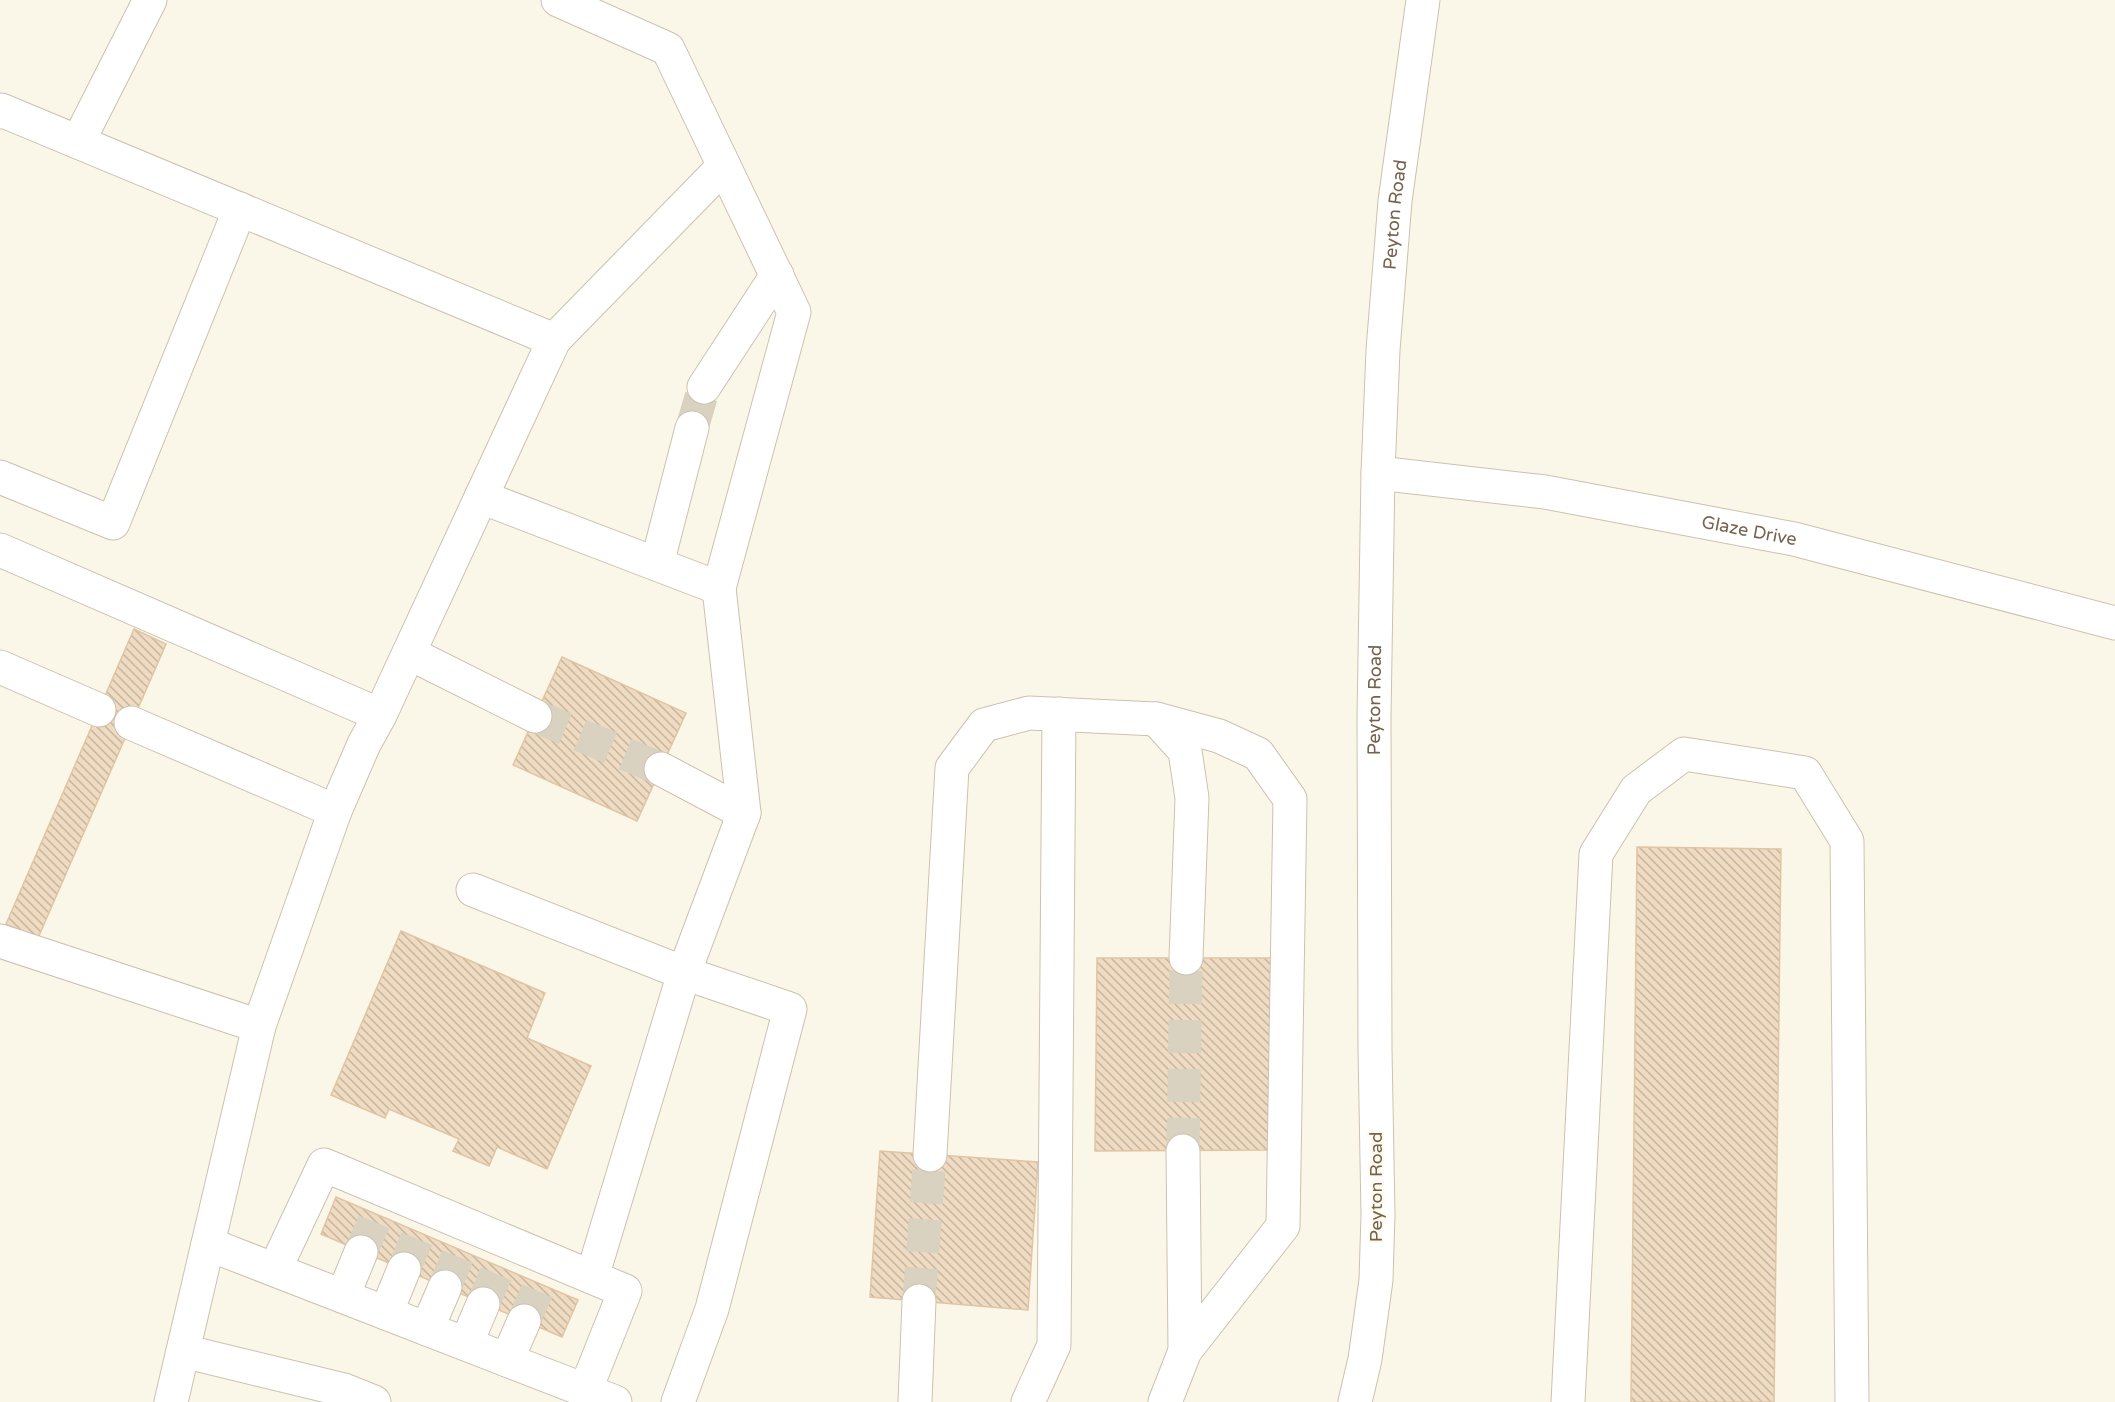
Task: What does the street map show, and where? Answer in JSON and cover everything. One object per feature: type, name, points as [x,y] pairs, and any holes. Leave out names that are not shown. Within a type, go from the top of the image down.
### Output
[{"type":"street","points":[[78,142],[150,0]]},
{"type":"street","points":[[558,0],[668,49],[794,312],[719,588],[744,813],[684,973],[592,1277]]},
{"type":"street","name":"Peyton Road","points":[[1355,1402],[1365,1359],[1376,1280],[1378,1215],[1374,728],[1377,473],[1383,350],[1395,201],[1423,0]]},
{"type":"street","points":[[0,112],[1,110],[554,340]]},
{"type":"street","points":[[171,1402],[258,1026],[335,811],[364,744],[409,653],[554,340],[724,166]]},
{"type":"street","points":[[0,477],[113,523],[240,209]]},
{"type":"street","points":[[704,387],[777,275]]},
{"type":"street","points":[[657,564],[692,428]]},
{"type":"street","name":"Glaze Drive","points":[[1377,473],[1545,492],[1794,539],[2115,623]]},
{"type":"street","points":[[481,497],[719,588]]},
{"type":"street","points":[[0,550],[380,714]]},
{"type":"street","points":[[409,653],[535,716]]},
{"type":"street","points":[[0,667],[99,710]]},
{"type":"street","points":[[930,1155],[952,768],[984,725],[1029,712],[1156,719],[1219,736],[1258,753],[1290,799],[1283,1226],[1185,1351],[1165,1402]]},
{"type":"street","points":[[1028,1402],[1054,1345],[1059,714]]},
{"type":"street","points":[[1156,719],[1185,751],[1192,798],[1186,958]]},
{"type":"street","points":[[131,723],[335,811]]},
{"type":"street","points":[[1568,1402],[1596,854],[1636,790],[1684,754],[1805,773],[1847,841],[1852,1402]]},
{"type":"street","points":[[661,770],[744,813]]},
{"type":"street","points":[[472,890],[684,973],[790,1009],[712,1310],[678,1402]]},
{"type":"street","points":[[0,941],[258,1026]]},
{"type":"street","points":[[1183,1151],[1185,1351]]},
{"type":"street","points":[[275,1269],[324,1165],[382,1203],[504,1255],[545,1272],[592,1277],[625,1291],[585,1391]]},
{"type":"street","points":[[208,1244],[615,1402]]},
{"type":"street","points":[[343,1296],[361,1252]]},
{"type":"street","points":[[386,1313],[404,1269]]},
{"type":"street","points":[[428,1329],[445,1287]]},
{"type":"street","points":[[915,1402],[919,1301]]},
{"type":"street","points":[[466,1344],[483,1304]]},
{"type":"street","points":[[507,1360],[524,1321]]},
{"type":"street","points":[[183,1351],[342,1396],[374,1402]]},
{"type":"building","points":[[134,629],[166,644],[38,938],[6,924]]},
{"type":"building","points":[[562,657],[686,713],[637,821],[513,765]]},
{"type":"building","points":[[1637,847],[1781,849],[1774,1402],[1631,1402]]},
{"type":"building","points":[[401,931],[545,993],[527,1038],[591,1066],[547,1169],[497,1147],[489,1166],[453,1151],[459,1139],[389,1109],[385,1118],[331,1095]]},
{"type":"building","points":[[1097,958],[1275,958],[1270,1150],[1095,1151]]},
{"type":"building","points":[[880,1151],[1038,1162],[1028,1310],[870,1297]]},
{"type":"building","points":[[336,1197],[578,1300],[562,1337],[321,1234]]},
{"type":"tunnel","points":[[692,428],[704,387]]},
{"type":"tunnel","points":[[535,716],[661,769]]},
{"type":"tunnel","points":[[1183,1151],[1186,958]]},
{"type":"tunnel","points":[[919,1301],[930,1155]]},
{"type":"tunnel","points":[[361,1252],[377,1215]]},
{"type":"tunnel","points":[[404,1269],[419,1233]]},
{"type":"tunnel","points":[[445,1287],[460,1250]]},
{"type":"tunnel","points":[[483,1304],[499,1267]]},
{"type":"tunnel","points":[[524,1321],[540,1284]]}]
